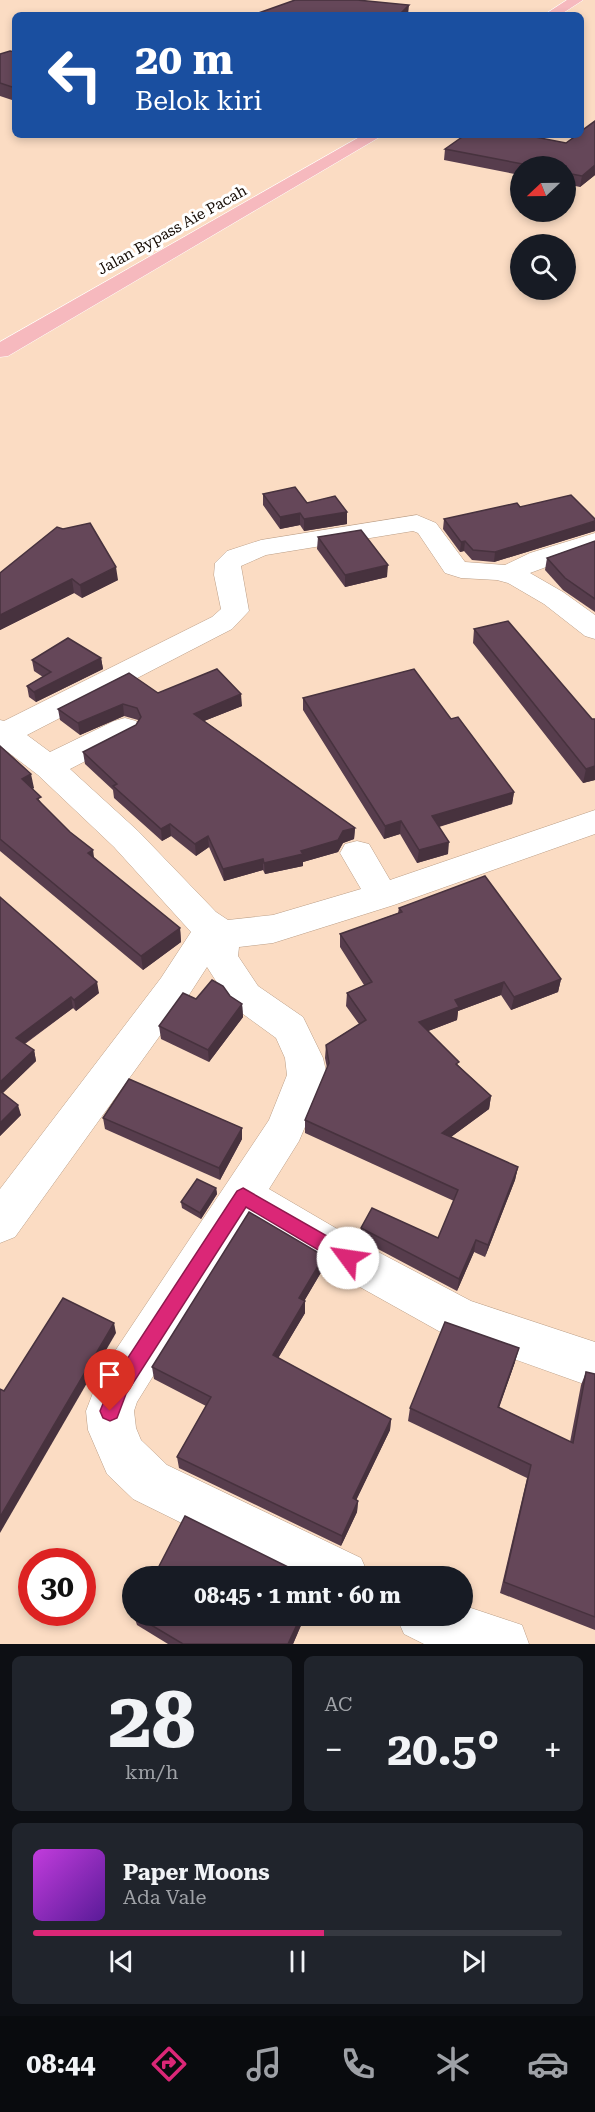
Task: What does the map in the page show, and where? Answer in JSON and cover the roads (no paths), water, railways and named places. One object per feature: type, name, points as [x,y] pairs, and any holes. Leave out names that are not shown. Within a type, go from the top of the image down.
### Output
[{"type":"highway","points":[[563,12],[579,8]]},
{"type":"highway","name":"Jalan Bypass Aie Pacah","points":[[202,214],[340,138]]},
{"type":"highway","points":[[0,351],[370,138]]},
{"type":"street","points":[[595,630],[582,617],[532,585],[509,574],[461,570],[454,567],[427,528],[417,523],[246,552],[228,563],[228,576],[236,611],[222,623],[3,732],[49,767],[126,839],[203,922],[218,931],[247,933],[273,929],[382,896],[595,822]]},
{"type":"street","points":[[509,574],[524,564],[552,553],[594,541]]},
{"type":"street","points":[[49,767],[80,749],[125,728]]},
{"type":"street","points":[[357,853],[382,896]]},
{"type":"street","points":[[218,931],[220,958],[245,996],[290,1028],[304,1058],[307,1075],[285,1129],[118,1389],[110,1411],[112,1430],[124,1457],[150,1482],[322,1566]]},
{"type":"street","points":[[0,1223],[218,931]]},
{"type":"street","points":[[243,1196],[348,1258],[460,1318],[595,1365]]},
{"type":"street","points":[[445,1626],[503,1644]]}]
